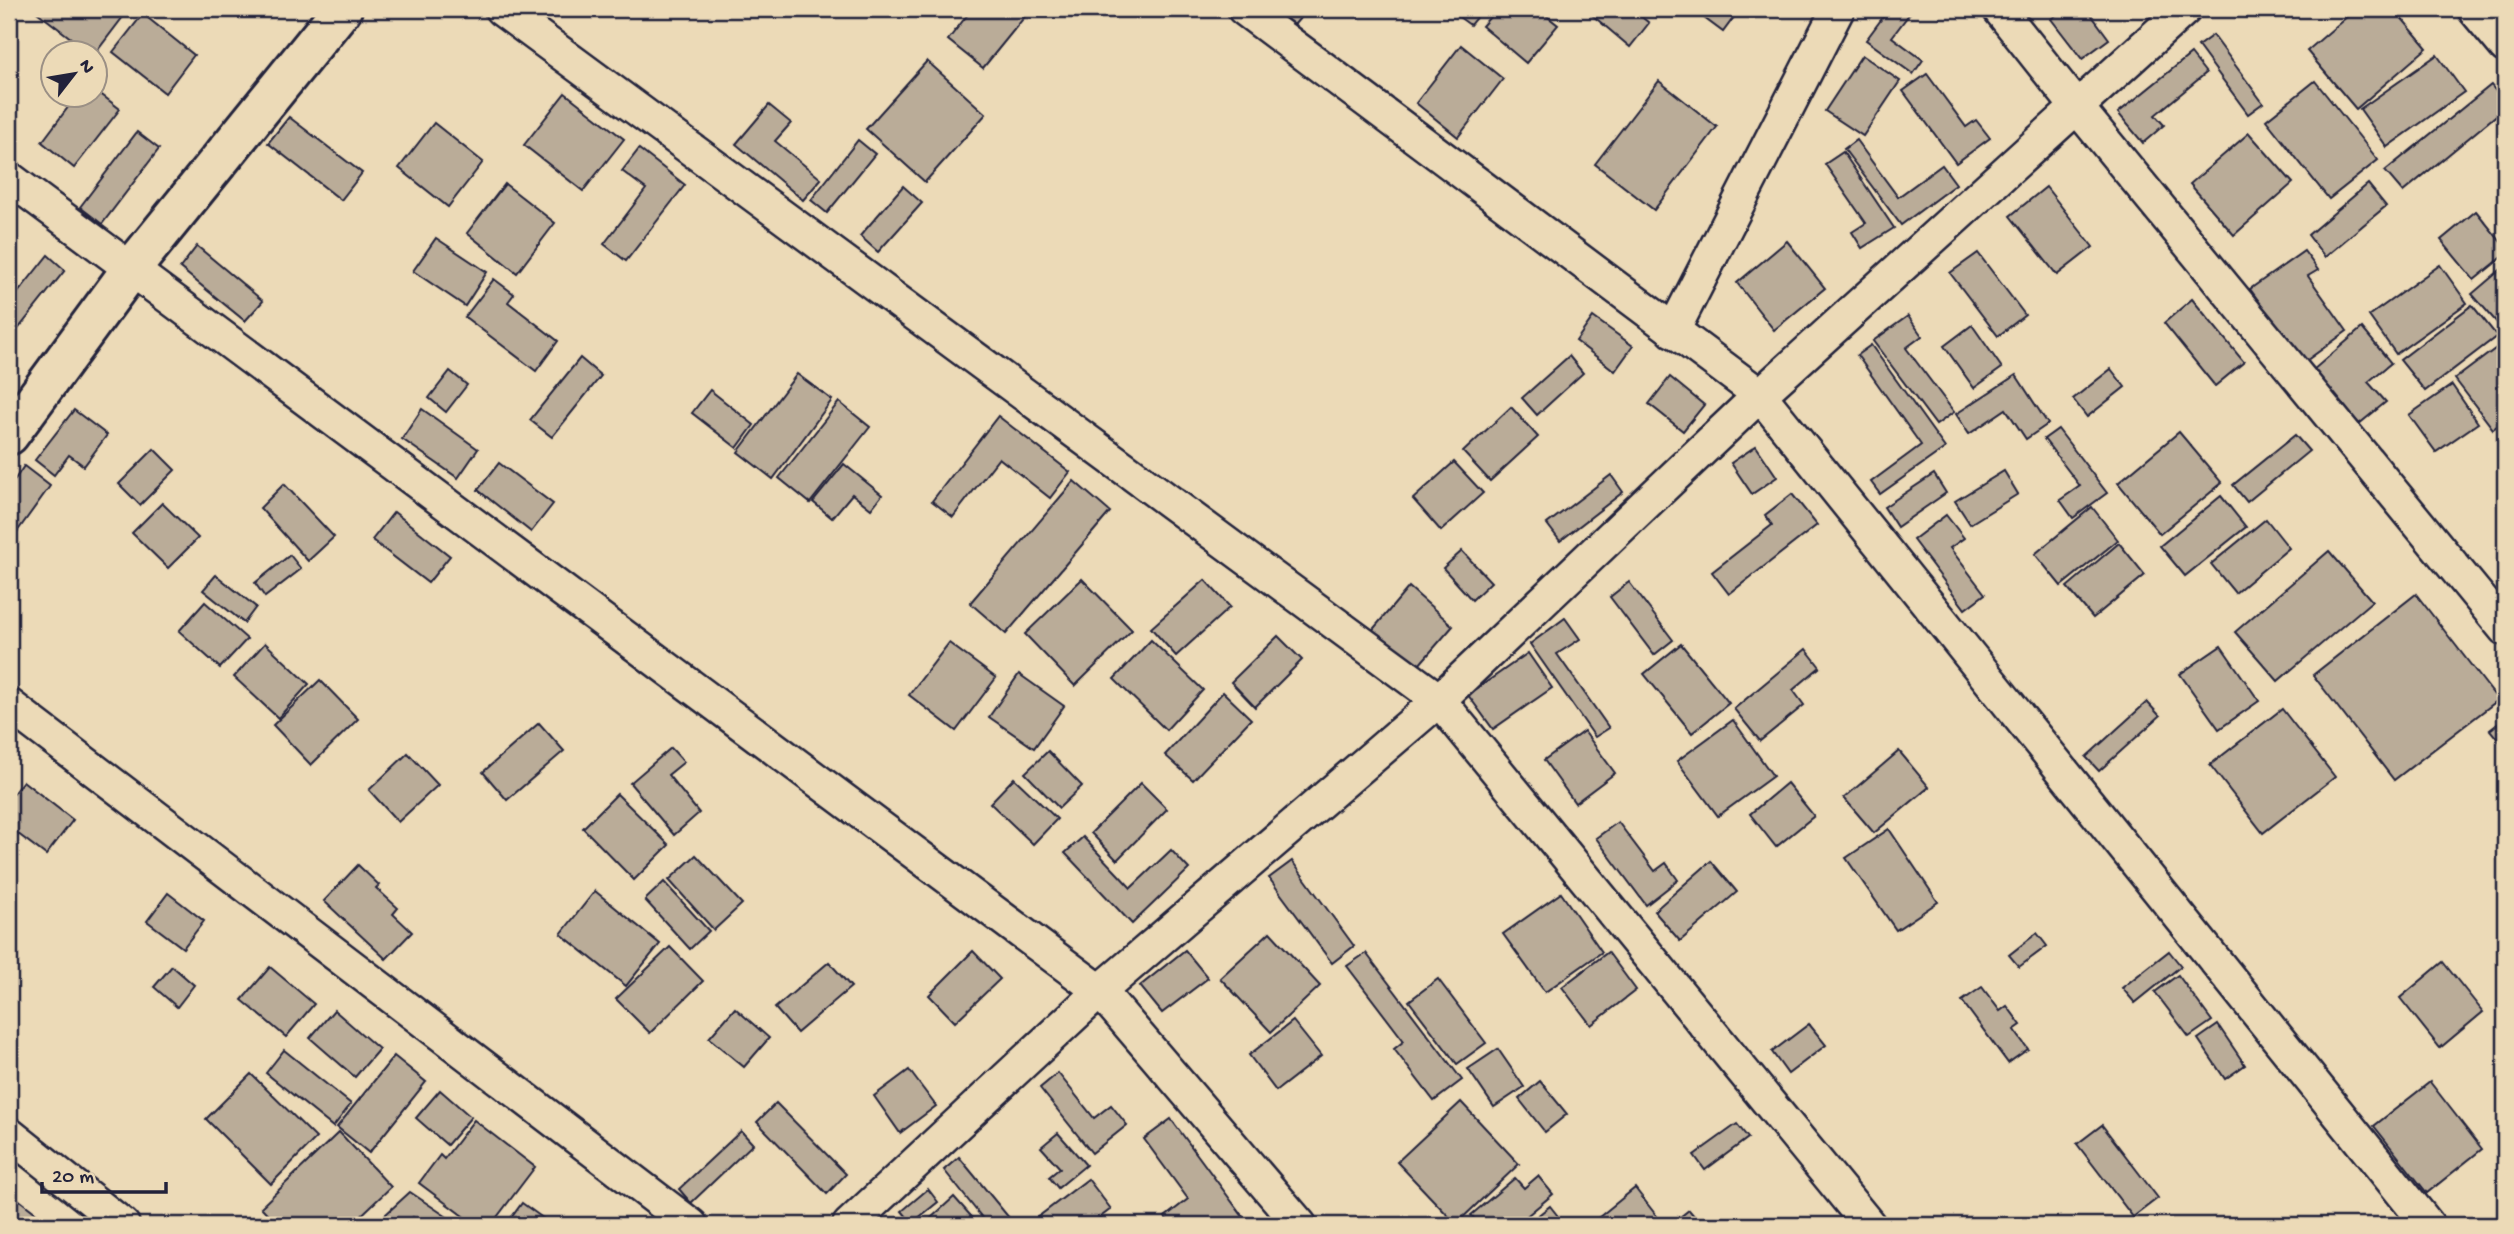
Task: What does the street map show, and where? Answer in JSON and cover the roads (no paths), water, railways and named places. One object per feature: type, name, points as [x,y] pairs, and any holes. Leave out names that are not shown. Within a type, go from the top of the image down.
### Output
[{"type":"main road","points":[[9,435],[132,268],[342,9]]},
{"type":"street","points":[[501,9],[1438,700],[1869,1225]]},
{"type":"street","points":[[1244,9],[1760,395],[2428,1225]]},
{"type":"street","points":[[1673,331],[1838,9]]},
{"type":"street","points":[[1999,9],[2505,629]]},
{"type":"street","points":[[849,1225],[1101,990],[1438,700],[1760,395],[2185,9]]},
{"type":"street","points":[[2474,9],[2505,46]]},
{"type":"street","points":[[9,178],[1101,990],[1300,1225]]},
{"type":"street","points":[[9,705],[691,1225]]},
{"type":"street","points":[[9,1134],[123,1225]]}]
